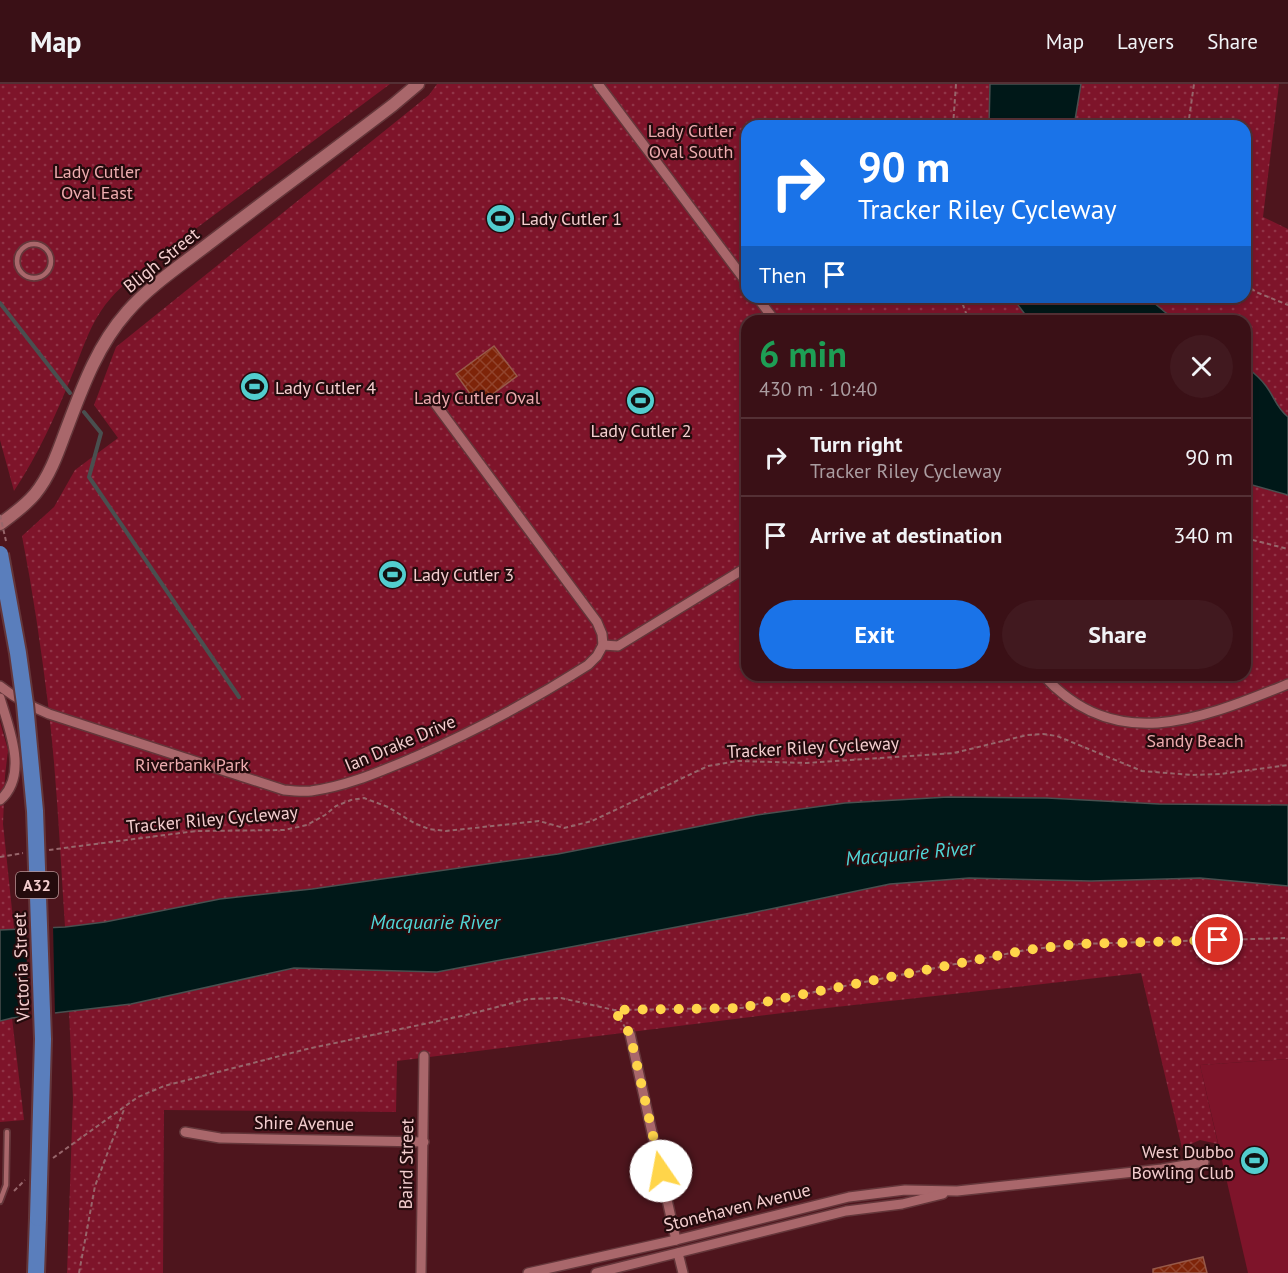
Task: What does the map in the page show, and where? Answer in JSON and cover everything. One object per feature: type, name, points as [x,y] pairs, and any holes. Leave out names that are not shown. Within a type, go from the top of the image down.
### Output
[{"type":"highway","name":"Victoria Street","points":[[0,554],[25,704],[34,812],[43,1039],[36,1273]]},
{"type":"street","name":"Bligh Street","points":[[0,524],[22,507],[45,480],[98,355],[112,331],[128,311],[165,278],[418,84]]},
{"type":"street","points":[[598,84],[741,275]]},
{"type":"street","points":[[431,398],[597,622],[602,634],[603,645],[618,646],[741,571]]},
{"type":"street","name":"Ian Drake Drive","points":[[0,686],[32,706],[50,714],[284,790],[309,791],[374,774],[441,746],[514,709],[575,674],[597,656],[603,645]]},
{"type":"street","points":[[1049,681],[1063,694],[1091,711],[1121,721],[1141,723],[1160,723],[1214,713],[1288,684]]},
{"type":"street","points":[[0,698],[16,766],[14,779],[0,800]]},
{"type":"street","points":[[630,1034],[676,1240]]},
{"type":"street","name":"Baird Street","points":[[421,1273],[424,1056]]},
{"type":"street","name":"Shire Avenue","points":[[184,1132],[219,1138],[424,1142]]},
{"type":"street","name":"Stonehaven Avenue","points":[[596,1273],[846,1211],[902,1204],[957,1191],[1162,1169],[1204,1162]]},
{"type":"street","name":"Stonehaven Avenue","points":[[528,1273],[676,1240],[849,1197],[905,1190],[957,1191]]},
{"type":"street","points":[[678,1253],[683,1273]]},
{"type":"lane","points":[[33,244],[45,248],[50,255],[51,264],[47,272],[40,277],[32,278],[21,272],[17,265],[19,252],[25,246],[33,244]]},
{"type":"lane","points":[[0,1201],[6,1185],[6,1132]]},
{"type":"path","points":[[953,120],[956,84]]},
{"type":"path","points":[[1189,120],[1194,84]]},
{"type":"path","points":[[1251,288],[1288,306]]},
{"type":"path","points":[[1251,540],[1288,549]]},
{"type":"path","name":"Tracker Riley Cycleway","points":[[42,851],[196,831],[284,830],[307,825],[336,806],[364,798],[388,807],[414,824],[429,829],[446,831],[539,821],[564,828],[592,821],[708,766],[738,761],[807,763],[954,753],[1035,734],[1057,736],[1142,771],[1192,775],[1220,774],[1288,765]]},
{"type":"path","points":[[0,857],[30,852]]},
{"type":"path","points":[[50,1160],[138,1097],[164,1086],[307,1049],[466,1015],[528,999],[561,998],[614,1010],[742,1008],[1026,950],[1077,944],[1288,938]]},
{"type":"path","points":[[614,1010],[630,1034]]},
{"type":"path","points":[[79,1273],[95,1186],[125,1107]]},
{"type":"path","points":[[18,1185],[26,1180]]},
{"type":"green space","name":"Lady Cutler Oval East","points":[[0,84],[390,84],[143,268],[115,293],[92,326],[60,405],[14,491],[0,440]]},
{"type":"green space","points":[[437,84],[990,84],[989,120],[741,120],[741,303],[1016,303],[1026,315],[741,315],[741,681],[1251,681],[1251,485],[1288,495],[1288,805],[1159,804],[1047,798],[948,797],[845,803],[757,815],[558,854],[312,889],[220,899],[105,922],[65,927],[51,732],[22,536],[54,507],[75,470],[118,438],[94,405],[116,347],[429,95]]},
{"type":"green space","points":[[1081,84],[1279,84],[1263,217],[1288,229],[1288,417],[1278,406],[1264,383],[1251,371],[1251,315],[1169,315],[1154,303],[1251,303],[1251,120],[1075,120]]},
{"type":"green space","points":[[0,722],[8,750],[3,824],[14,929],[0,930]]},
{"type":"green space","points":[[969,878],[1091,881],[1200,878],[1288,886],[1288,1059],[1200,1065],[1218,1144],[1200,1140],[1182,1148],[1141,973],[791,1012],[397,1061],[396,1112],[164,1110],[163,1273],[67,1273],[73,1098],[69,1011],[131,1004],[294,968],[437,972],[751,913],[890,884]]},
{"type":"green space","points":[[12,1018],[24,1120],[0,1122],[0,1021]]},
{"type":"green space","name":"West Dubbo Bowling Club","points":[[1288,1059],[1288,1273],[1248,1273],[1200,1065]]},
{"type":"water","points":[[990,84],[1081,84],[1075,120],[989,120]]},
{"type":"water","points":[[1016,303],[1154,303],[1169,315],[1026,315]]},
{"type":"water","points":[[1251,371],[1264,383],[1278,406],[1288,417],[1288,495],[1251,485]]},
{"type":"water","name":"Macquarie River","points":[[948,797],[1047,798],[1159,804],[1288,805],[1288,886],[1200,878],[1091,881],[969,878],[890,884],[751,913],[437,972],[294,968],[131,1004],[0,1021],[0,930],[65,927],[105,922],[220,899],[312,889],[558,854],[757,815],[845,803]]},
{"type":"pier","points":[[53,925],[55,1016],[28,1019],[26,926]]},
{"type":"building","points":[[494,346],[517,376],[478,405],[456,374]]},
{"type":"building","points":[[1203,1257],[1207,1273],[1153,1273],[1153,1269]]},
{"type":"waterway","points":[[0,303],[70,393]]},
{"type":"waterway","points":[[84,412],[101,433],[89,477],[239,697]]},
{"type":"place","name":"Lady Cutler 1","points":[[500,218]]},
{"type":"place","name":"Lady Cutler 4","points":[[254,387]]},
{"type":"place","name":"Lady Cutler 2","points":[[641,401]]},
{"type":"place","name":"Lady Cutler 3","points":[[392,574]]},
{"type":"place","name":"West Dubbo Bowling Club","points":[[1255,1161]]},
{"type":"route","points":[[661,1171],[630,1034],[614,1010],[742,1008],[1026,950],[1077,944],[1218,940]]},
{"type":"park label","name":"Lady Cutler Oval South","points":[[691,140]]},
{"type":"park label","name":"Lady Cutler Oval","points":[[477,397]]},
{"type":"park label","name":"Sandy Beach","points":[[1195,740]]},
{"type":"park label","name":"Riverbank Park","points":[[192,764]]}]
